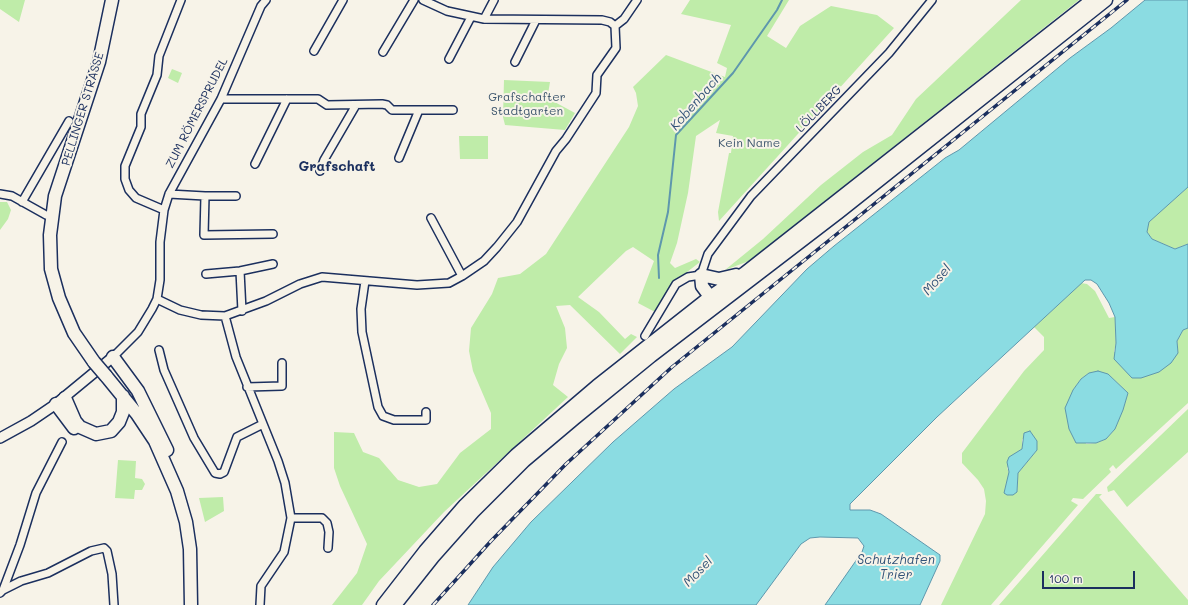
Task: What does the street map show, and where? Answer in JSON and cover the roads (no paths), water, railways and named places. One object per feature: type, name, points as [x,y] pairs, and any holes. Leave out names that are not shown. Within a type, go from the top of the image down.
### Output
[{"type":"main road","name":"PELLINGER STRASSE","points":[[112,0],[99,62],[58,184],[49,242],[50,260],[58,293],[74,333],[94,362],[137,414],[157,446],[178,491]]},
{"type":"main road","points":[[395,605],[432,557],[473,512],[524,461],[627,375],[745,273],[1092,0]]},
{"type":"main road","points":[[383,605],[425,551],[465,505],[516,455],[597,386],[714,299],[840,212],[1106,0]]},
{"type":"main road","points":[[703,276],[723,279],[745,273]]},
{"type":"main road","points":[[703,276],[714,299]]},
{"type":"main road","points":[[113,357],[138,391],[160,431],[176,475],[189,543],[191,605]]},
{"type":"main road","points":[[61,401],[80,428],[96,434],[106,432],[116,427],[123,412],[123,396]]},
{"type":"main road","points":[[61,401],[75,429],[90,439],[105,439],[111,436],[137,414]]},
{"type":"street","points":[[164,210],[136,198],[129,190],[124,179],[125,166],[141,127],[141,114],[158,75],[159,56],[181,0]]},
{"type":"street","name":"ZUM RÖMERSPRUDEL","points":[[0,438],[31,421],[61,401],[113,357],[138,332],[156,299],[160,280],[160,242],[164,210],[169,194],[221,99],[261,6],[266,0]]},
{"type":"street","points":[[314,51],[343,0]]},
{"type":"street","points":[[383,52],[414,0]]},
{"type":"street","points":[[156,299],[180,310],[201,315],[225,316],[300,284],[322,277],[417,285],[448,283],[462,276],[484,261],[498,247],[518,222],[556,151],[566,139],[596,93],[597,75],[616,48],[615,26],[610,22],[602,20],[484,19],[447,11],[425,0]]},
{"type":"street","points":[[484,19],[494,0]]},
{"type":"street","points":[[615,26],[624,19],[637,0]]},
{"type":"street","name":"LÖLLBERG","points":[[703,276],[713,245],[751,196],[889,53],[932,0]]},
{"type":"street","points":[[449,59],[471,17]]},
{"type":"street","points":[[515,62],[536,20]]},
{"type":"street","points":[[221,99],[318,99],[326,105],[382,104],[387,105],[392,110],[453,110]]},
{"type":"street","points":[[255,164],[287,99]]},
{"type":"street","points":[[320,171],[356,105]]},
{"type":"street","points":[[399,158],[419,110]]},
{"type":"street","name":"PELLINGER STRASSE","points":[[22,202],[69,121]]},
{"type":"street","points":[[0,194],[12,196],[46,215],[52,216]]},
{"type":"street","points":[[169,194],[236,196]]},
{"type":"street","points":[[205,196],[204,235],[273,234]]},
{"type":"street","points":[[431,218],[462,276]]},
{"type":"street","points":[[206,274],[240,271],[273,264]]},
{"type":"street","points":[[240,271],[242,310]]},
{"type":"street","points":[[688,277],[697,280],[703,276]]},
{"type":"street","points":[[646,336],[676,284],[688,277],[703,276]]},
{"type":"street","points":[[365,281],[361,309],[362,332],[378,407],[383,416],[394,420],[426,420],[426,412]]},
{"type":"street","points":[[225,316],[236,357],[278,461],[285,483],[291,518],[284,552],[261,586],[260,605]]},
{"type":"street","points":[[159,350],[164,370],[194,438],[215,473],[220,474],[224,472],[237,436],[262,424]]},
{"type":"street","points":[[247,387],[282,386],[282,363]]},
{"type":"street","points":[[1,592],[10,572],[36,493],[62,442]]},
{"type":"street","points":[[291,518],[322,518],[327,523],[329,532],[328,548]]},
{"type":"street","points":[[1,592],[21,581],[48,573],[91,551],[104,548],[112,574],[114,605]]},
{"type":"street","points":[[10,572],[14,577],[21,581]]},
{"type":"water","points":[[1145,0],[1188,0],[1188,187],[1149,222],[1147,232],[1152,239],[1175,249],[1188,244],[1188,328],[1183,330],[1177,341],[1178,353],[1171,363],[1159,372],[1141,378],[1132,378],[1114,359],[1116,343],[1115,317],[1109,303],[1097,284],[1091,280],[1085,280],[937,417],[850,504],[850,510],[870,510],[881,514],[940,555],[940,561],[920,605],[825,605],[862,552],[864,546],[858,538],[820,537],[810,538],[801,544],[756,605],[468,605],[493,567],[531,522],[613,442],[674,389],[732,347],[807,269],[834,246],[945,158],[959,150],[1070,58],[1111,28]]},
{"type":"water","points":[[1098,371],[1108,374],[1128,393],[1123,410],[1115,429],[1106,439],[1096,443],[1076,443],[1069,429],[1065,408],[1073,390],[1081,379],[1089,373]]},
{"type":"water","points":[[1030,431],[1037,441],[1037,450],[1018,473],[1017,492],[1013,495],[1007,495],[1004,493],[1009,472],[1007,462],[1009,457],[1022,449],[1024,433]]},
{"type":"waterway","name":"Kobenbach","points":[[659,278],[658,255],[668,212],[676,135],[733,73],[777,10],[782,0]]},
{"type":"railway","points":[[433,605],[491,541],[566,464],[672,367],[1127,0]]},
{"type":"district","name":"Grafschaft","points":[[337,167]]},
{"type":"park label","name":"Grafschafter Stadtgarten","points":[[527,104]]},
{"type":"park label","name":"Kein Name","points":[[749,143]]},
{"type":"water label","name":"Mosel","points":[[937,280]]},
{"type":"water label","name":"Schutzhafen Trier","points":[[896,568]]},
{"type":"water label","name":"Mosel","points":[[698,572]]}]
